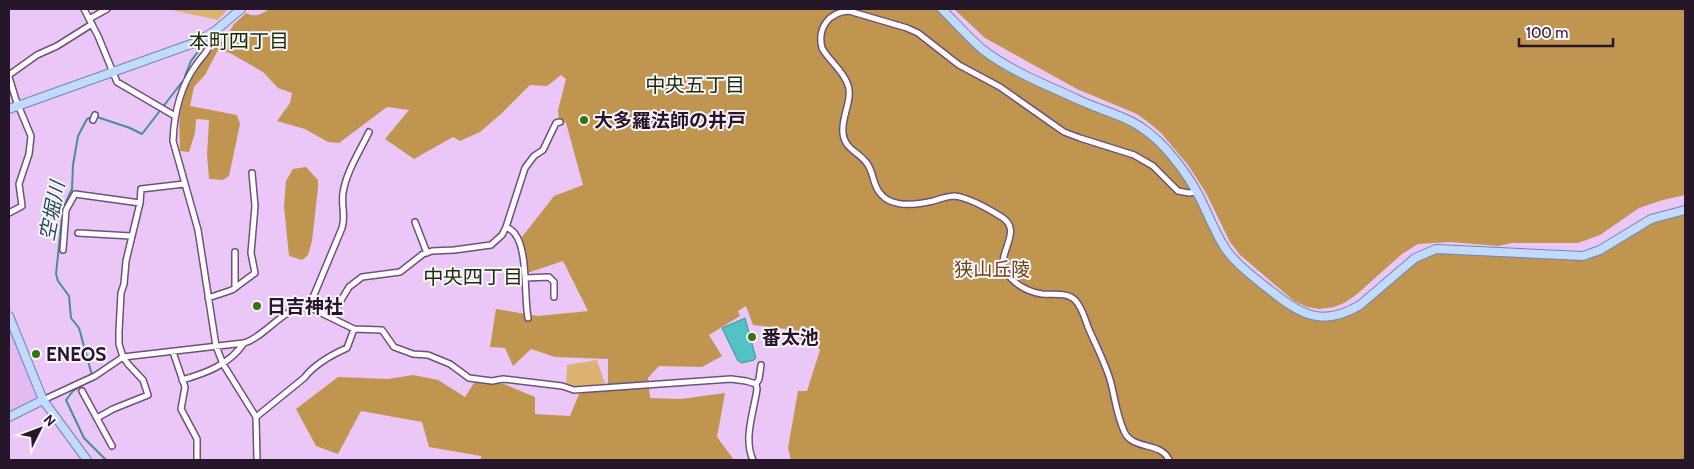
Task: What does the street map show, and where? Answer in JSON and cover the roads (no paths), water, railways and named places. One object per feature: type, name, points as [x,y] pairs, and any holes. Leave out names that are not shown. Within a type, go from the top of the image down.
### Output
[{"type":"main road","points":[[9,109],[194,43],[230,20],[241,9]]},
{"type":"main road","points":[[942,9],[983,49],[1021,73],[1103,111],[1133,122],[1147,131],[1180,167],[1196,192],[1224,246],[1243,269],[1298,311],[1310,316],[1323,318],[1340,316],[1360,305],[1415,258],[1430,251],[1447,249],[1583,256],[1600,250],[1651,219],[1685,210]]},
{"type":"main road","points":[[9,316],[43,400],[87,460]]},
{"type":"main road","points":[[9,417],[43,400]]},
{"type":"street","points":[[84,9],[98,36],[117,82],[175,116]]},
{"type":"street","points":[[9,213],[22,206],[19,184],[31,145],[30,132],[18,106],[9,76],[37,55],[56,46],[107,9]]},
{"type":"street","points":[[1169,460],[1159,450],[1131,441],[1124,432],[1107,371],[1076,301],[1067,295],[1044,294],[1028,290],[1017,283],[1005,271],[1004,258],[1011,233],[1006,221],[994,213],[960,197],[950,196],[928,202],[902,204],[889,200],[880,193],[870,168],[862,158],[851,150],[844,139],[843,126],[849,88],[842,74],[822,48],[820,42],[822,28],[832,16],[840,12],[849,11],[907,28],[926,38],[965,70],[1000,87],[1064,132],[1134,154],[1152,166],[1178,191],[1196,192]]},
{"type":"street","points":[[209,35],[210,46],[191,72],[180,94],[175,116],[173,141],[198,230],[216,346],[223,364],[256,417],[257,460]]},
{"type":"street","points":[[331,317],[349,287],[356,280],[369,275],[400,272],[426,253],[432,251],[491,245],[502,235],[506,227],[525,168],[534,156],[543,150],[556,124],[560,122]]},
{"type":"street","points":[[309,307],[342,228],[344,220],[342,207],[344,186],[370,132]]},
{"type":"street","points":[[208,298],[235,288],[255,273],[251,253],[255,206],[252,173]]},
{"type":"street","points":[[97,418],[112,409],[148,395],[144,380],[123,357],[119,344],[121,293],[124,284],[126,261],[140,203],[140,189],[184,184]]},
{"type":"street","points":[[63,250],[66,210],[75,194],[140,203]]},
{"type":"street","points":[[415,222],[426,253]]},
{"type":"street","points":[[506,227],[514,231],[519,241],[526,278],[527,292],[525,304],[528,318]]},
{"type":"street","points":[[78,233],[132,236]]},
{"type":"street","points":[[235,252],[235,288]]},
{"type":"street","points":[[526,278],[549,277],[554,282],[554,297]]},
{"type":"street","points":[[43,400],[93,377],[123,357],[244,343],[254,340],[294,310],[309,307],[354,329],[382,330],[394,347],[413,354],[428,355],[450,364],[469,378],[492,381],[513,380],[562,386],[574,390],[731,379],[756,384]]},
{"type":"street","points":[[256,417],[310,371],[333,354],[347,348],[354,329]]},
{"type":"street","points":[[182,380],[211,371],[223,364],[244,343]]},
{"type":"street","points":[[173,352],[185,387],[181,409],[197,439],[197,460]]},
{"type":"street","points":[[753,460],[749,449],[749,438],[757,389],[756,384],[759,379],[761,365]]},
{"type":"street","points":[[82,391],[112,446]]},
{"type":"waterway","name":"空堀川","points":[[185,76],[191,61],[199,50]]},
{"type":"waterway","name":"空堀川","points":[[97,117],[142,134],[182,82]]},
{"type":"waterway","name":"空堀川","points":[[92,117],[87,119],[78,136],[73,165],[72,189],[63,208],[56,274],[58,281],[69,296],[71,318],[79,328],[93,379],[73,391],[66,400],[84,438],[106,460]]},
{"type":"place","name":"大多羅法師の井戸","points":[[584,120]]},
{"type":"place","name":"日吉神社","points":[[257,306]]},
{"type":"place","name":"番太池","points":[[752,337]]},
{"type":"place","name":"ENEOS","points":[[36,354]]},
{"type":"district","name":"本町四丁目","points":[[239,41]]},
{"type":"district","name":"中央五丁目","points":[[695,85]]},
{"type":"district","name":"中央四丁目","points":[[473,277]]},
{"type":"park label","name":"狭山丘陵","points":[[992,269]]}]
